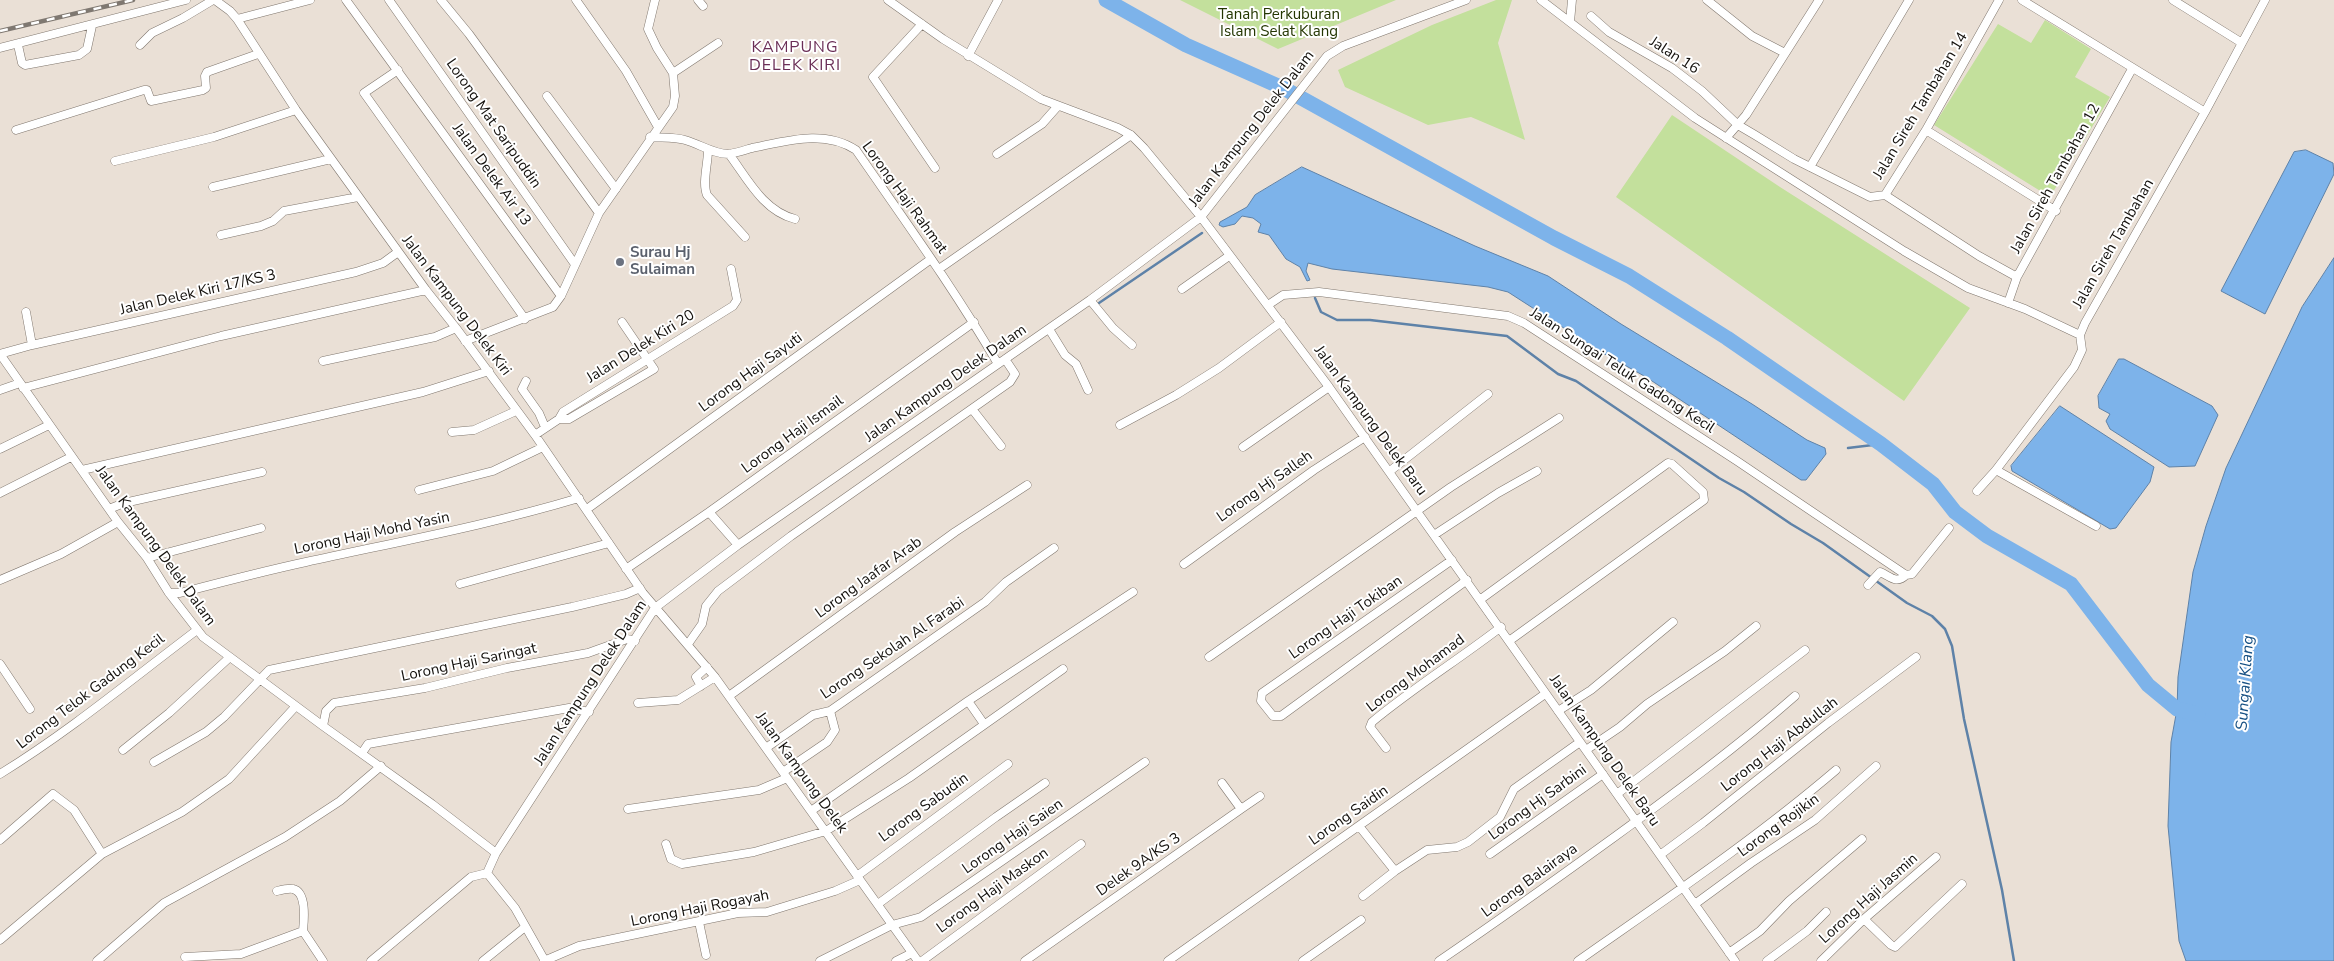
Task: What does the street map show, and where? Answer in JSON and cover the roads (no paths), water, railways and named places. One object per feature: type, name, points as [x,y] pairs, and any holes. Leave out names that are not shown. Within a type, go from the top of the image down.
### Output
[{"type":"street","points":[[0,48],[92,26],[186,0]]},
{"type":"street","points":[[140,45],[152,32],[184,18],[214,0],[230,11],[237,19],[310,0]]},
{"type":"street","name":"Jalan Delek Air 13","points":[[346,0],[560,296]]},
{"type":"street","name":"Lorong Mat Saripuddin","points":[[389,0],[574,263]]},
{"type":"street","points":[[441,0],[469,34],[599,214]]},
{"type":"street","points":[[576,0],[626,71],[658,127]]},
{"type":"street","points":[[466,341],[553,307],[599,214],[640,157],[650,137],[672,107],[676,96],[673,73],[657,48],[648,29],[655,0]]},
{"type":"street","name":"Jalan Kampung Delek Baru","points":[[888,0],[968,56],[1057,107],[1118,128],[1130,135],[1144,148],[1201,217],[1281,322],[1390,471],[1732,958]]},
{"type":"street","name":"Jalan Kampung Delek Dalam","points":[[487,873],[496,853],[655,608],[738,545],[1005,363],[1201,217],[1327,56],[1343,46],[1466,0]]},
{"type":"street","points":[[1541,0],[1673,102],[1726,138],[1948,278],[2080,335]]},
{"type":"street","points":[[1570,22],[1572,0]]},
{"type":"street","points":[[1707,0],[1752,36],[1785,53]]},
{"type":"street","points":[[1726,138],[1738,125],[1819,0]]},
{"type":"street","points":[[1810,167],[1909,0]]},
{"type":"street","name":"Jalan Sireh Tambahan 14","points":[[1999,0],[1926,130],[1885,195],[1979,256],[2017,277]]},
{"type":"street","points":[[2022,0],[2205,112]]},
{"type":"street","points":[[2173,0],[2242,43]]},
{"type":"street","name":"Jalan Sireh Tambahan","points":[[1978,491],[2074,368],[2082,350],[2080,335],[2205,112],[2265,0]]},
{"type":"street","points":[[968,56],[994,2]]},
{"type":"street","name":"Jalan 16","points":[[1591,16],[1609,32],[1672,68],[1702,91],[1738,125],[1810,167],[1870,197],[1885,195]]},
{"type":"street","name":"Jalan Kampung Delek Kiri","points":[[237,19],[296,110],[426,290],[536,435],[655,608]]},
{"type":"street","points":[[922,24],[873,77],[935,168]]},
{"type":"street","points":[[18,45],[22,63],[25,65],[80,55],[86,49],[92,26]]},
{"type":"street","points":[[673,73],[718,43]]},
{"type":"street","points":[[16,130],[144,90],[147,90],[151,101],[203,90],[206,88],[205,76],[207,72],[258,54]]},
{"type":"street","name":"Jalan Sireh Tambahan 12","points":[[2008,303],[2017,277],[2056,211],[2132,69]]},
{"type":"street","points":[[398,70],[364,93],[525,319]]},
{"type":"street","points":[[548,96],[616,189]]},
{"type":"street","points":[[997,154],[1042,124],[1057,107]]},
{"type":"street","points":[[116,161],[214,137],[296,110]]},
{"type":"street","points":[[1926,130],[2056,211]]},
{"type":"street","points":[[939,270],[1130,135]]},
{"type":"street","name":"Lorong Haji Rahmat","points":[[650,137],[686,140],[708,150],[729,154],[800,138],[840,141],[850,146],[856,150],[974,322],[1005,363]]},
{"type":"street","points":[[708,150],[708,169],[704,188],[707,194],[745,237]]},
{"type":"street","points":[[729,154],[765,203],[777,212],[794,220]]},
{"type":"street","points":[[213,187],[331,159]]},
{"type":"street","points":[[221,235],[261,226],[273,221],[284,211],[358,196]]},
{"type":"street","name":"Jalan Delek Kiri 17/KS 3","points":[[0,354],[32,345],[348,274],[383,263],[398,252]]},
{"type":"street","points":[[1182,289],[1229,256]]},
{"type":"street","name":"Lorong Haji Sayuti","points":[[587,509],[931,259]]},
{"type":"street","name":"Jalan Delek Kiri 20","points":[[559,419],[563,412],[733,306],[737,300],[731,269]]},
{"type":"street","points":[[0,390],[221,336],[426,290]]},
{"type":"street","name":"Jalan Sungai Teluk Gadong Kecil","points":[[1268,305],[1283,296],[1319,292],[1508,316],[1524,323],[1737,461],[1902,573]]},
{"type":"street","points":[[1090,300],[1102,316],[1132,345]]},
{"type":"street","points":[[26,312],[32,345]]},
{"type":"street","points":[[622,322],[647,360]]},
{"type":"street","name":"Lorong Haji Ismail","points":[[626,568],[709,512],[974,322]]},
{"type":"street","points":[[1120,425],[1176,396],[1219,368],[1281,322]]},
{"type":"street","points":[[323,361],[434,337],[456,328]]},
{"type":"street","points":[[1049,329],[1065,355],[1076,364],[1088,390]]},
{"type":"street","name":"Jalan Kampung Delek Dalam","points":[[0,354],[71,457],[118,522],[147,558],[169,593],[197,630],[230,657],[323,726],[381,766],[496,853]]},
{"type":"street","name":"Jalan Delek Kiri 20","points":[[536,435],[559,419],[569,419],[654,369],[647,360]]},
{"type":"street","points":[[688,644],[702,624],[706,606],[718,590],[1014,378],[1005,363]]},
{"type":"street","points":[[82,470],[414,394],[458,383],[489,372]]},
{"type":"street","points":[[526,381],[522,389],[539,414],[545,427]]},
{"type":"street","points":[[1243,447],[1329,387]]},
{"type":"street","points":[[1390,471],[1488,394]]},
{"type":"street","points":[[972,409],[1001,446]]},
{"type":"street","points":[[452,432],[474,430],[516,411]]},
{"type":"street","points":[[1209,657],[1450,487],[1559,418]]},
{"type":"street","points":[[0,449],[49,425]]},
{"type":"street","name":"Lorong Hj Salleh","points":[[1184,564],[1314,470],[1365,437]]},
{"type":"street","points":[[418,490],[493,471],[543,447]]},
{"type":"street","points":[[0,494],[71,457]]},
{"type":"street","points":[[1481,599],[1668,463],[1672,464],[1703,492],[1704,500],[1510,641]]},
{"type":"street","points":[[1996,470],[2096,526]]},
{"type":"street","points":[[1434,535],[1498,493],[1537,471]]},
{"type":"street","points":[[109,509],[124,503],[262,472]]},
{"type":"street","name":"Lorong Jaafar Arab","points":[[729,696],[955,532],[1027,485]]},
{"type":"street","name":"Lorong Haji Mohd Yasin","points":[[169,593],[180,593],[304,562],[459,530],[527,514],[579,498]]},
{"type":"street","points":[[709,512],[738,545]]},
{"type":"street","points":[[0,580],[61,554],[118,522]]},
{"type":"street","points":[[147,558],[261,528]]},
{"type":"street","points":[[1868,585],[1880,572],[1899,580],[1902,573],[1912,574],[1949,528]]},
{"type":"street","points":[[460,584],[609,543]]},
{"type":"street","name":"Lorong Sekolah Al Farabi","points":[[766,748],[813,715],[830,711],[985,602],[1006,582],[1054,548]]},
{"type":"street","name":"Lorong Haji Tokiban","points":[[1452,560],[1262,693],[1261,701],[1273,716],[1281,716],[1466,580]]},
{"type":"street","points":[[154,762],[206,732],[269,670],[285,665],[562,609],[626,594],[640,588]]},
{"type":"street","points":[[811,811],[968,701],[1133,592]]},
{"type":"street","name":"Jalan Kampung Delek","points":[[655,608],[715,677],[918,961]]},
{"type":"street","points":[[1558,711],[1591,690],[1673,622]]},
{"type":"street","points":[[1586,750],[1756,626]]},
{"type":"street","name":"Lorong Mohamad","points":[[1386,748],[1370,727],[1372,722],[1412,690],[1464,656],[1501,627]]},
{"type":"street","name":"Lorong Telok Gadung Kecil","points":[[0,774],[72,727],[105,698],[197,630]]},
{"type":"street","name":"Lorong Haji Saringat","points":[[323,726],[326,711],[334,703],[425,688],[507,668],[588,653],[626,639],[635,641]]},
{"type":"street","points":[[1617,794],[1805,650]]},
{"type":"street","points":[[124,750],[169,713],[230,657]]},
{"type":"street","name":"Lorong Haji Abdullah","points":[[1660,854],[1704,824],[1828,723],[1916,657]]},
{"type":"street","points":[[0,664],[30,708]]},
{"type":"street","points":[[700,686],[696,677],[707,667]]},
{"type":"street","points":[[666,844],[671,859],[682,864],[754,852],[826,831],[909,778],[1063,669]]},
{"type":"street","points":[[638,703],[678,700],[715,677]]},
{"type":"street","name":"Lorong Saidin","points":[[1168,961],[1545,694]]},
{"type":"street","name":"Lorong Balairaya","points":[[1439,961],[1636,821],[1757,729],[1795,696]]},
{"type":"street","points":[[968,701],[984,724]]},
{"type":"street","points":[[0,940],[102,854],[182,812],[229,780],[296,706]]},
{"type":"street","points":[[362,753],[368,744],[426,732],[569,708],[589,712]]},
{"type":"street","points":[[628,809],[759,790],[785,775],[827,742],[835,730],[830,711]]},
{"type":"street","points":[[1363,896],[1395,871],[1427,850],[1457,847],[1468,842],[1500,817],[1514,789],[1580,742]]},
{"type":"street","name":"Lorong Haji Saien","points":[[820,961],[892,925],[916,920],[942,904],[991,867],[1145,762]]},
{"type":"street","name":"Lorong Sabudin","points":[[858,878],[1008,764]]},
{"type":"street","points":[[98,961],[164,903],[285,837],[340,801],[381,766]]},
{"type":"street","name":"Lorong Rojikin","points":[[1695,904],[1751,862],[1815,820],[1876,766]]},
{"type":"street","points":[[1578,961],[1794,806],[1836,770]]},
{"type":"street","name":"Lorong Hj Sarbini","points":[[1490,854],[1602,774]]},
{"type":"street","points":[[878,904],[1045,783]]},
{"type":"street","points":[[1222,783],[1241,809]]},
{"type":"street","points":[[0,840],[53,794],[74,810],[102,854]]},
{"type":"street","name":"Delek 9A/KS 3","points":[[1025,961],[1260,796]]},
{"type":"street","points":[[1359,826],[1395,871]]},
{"type":"street","points":[[1732,958],[1789,901],[1862,839]]},
{"type":"street","name":"Lorong Haji Maskon","points":[[922,961],[1081,844]]},
{"type":"street","name":"Lorong Haji Jasmin","points":[[1821,961],[1864,919],[1936,857]]},
{"type":"street","points":[[371,961],[471,877],[487,873],[506,894],[544,961]]},
{"type":"street","name":"Lorong Haji Rogayah","points":[[544,961],[579,946],[738,913],[767,912],[835,891],[858,878]]},
{"type":"street","points":[[1864,919],[1895,948],[1962,884]]},
{"type":"street","points":[[277,891],[292,888],[297,891],[305,908],[303,931],[323,961]]},
{"type":"street","points":[[1767,961],[1807,931],[1826,912]]},
{"type":"street","points":[[1303,961],[1361,920]]},
{"type":"street","points":[[699,922],[706,955]]},
{"type":"street","points":[[483,961],[526,927]]},
{"type":"street","points":[[185,957],[242,954],[303,931]]},
{"type":"street","points":[[896,961],[912,953]]},
{"type":"water","points":[[2306,150],[2333,163],[2334,174],[2265,314],[2221,291],[2294,152]]},
{"type":"water","points":[[1302,167],[1475,246],[1548,276],[1621,324],[1807,440],[1825,448],[1826,454],[1806,480],[1801,480],[1646,377],[1601,352],[1508,292],[1488,287],[1332,269],[1308,263],[1306,271],[1310,280],[1307,281],[1300,267],[1286,259],[1269,235],[1258,232],[1261,224],[1253,218],[1242,216],[1235,224],[1223,227],[1219,225],[1220,222],[1247,207],[1255,195]]},
{"type":"water","name":"Sungai Klang","points":[[2334,258],[2334,961],[2186,961],[2179,941],[2168,826],[2171,742],[2177,709],[2178,677],[2193,572],[2206,526],[2226,468],[2302,307]]},
{"type":"water","points":[[2119,359],[2124,359],[2212,406],[2218,415],[2195,466],[2169,467],[2110,429],[2106,421],[2110,414],[2099,408],[2098,396]]},
{"type":"water","points":[[2060,406],[2154,467],[2150,482],[2116,528],[2110,529],[2012,471],[2011,466]]},
{"type":"waterway","points":[[1106,0],[1186,45],[1285,89],[1554,238],[1629,276],[1727,338],[1881,444],[1933,484],[1955,512],[1987,536],[2071,584],[2148,685],[2177,709],[2198,714]]},
{"type":"waterway","points":[[1099,303],[1202,233]]},
{"type":"waterway","points":[[1315,298],[1321,312],[1337,320],[1370,320],[1507,336],[1558,374],[1576,381],[1719,478],[1823,543],[1907,603],[1932,616],[1945,629],[1952,646],[1964,719],[2002,890],[2014,961]]},
{"type":"waterway","points":[[1848,448],[1881,444]]},
{"type":"railway","points":[[0,31],[133,0]]},
{"type":"place","name":"Surau Hj Sulaiman","points":[[620,262]]},
{"type":"district","name":"KAMPUNG DELEK KIRI","points":[[795,57]]},
{"type":"park label","name":"Tanah Perkuburan Islam Selat Klang","points":[[1279,24]]}]
